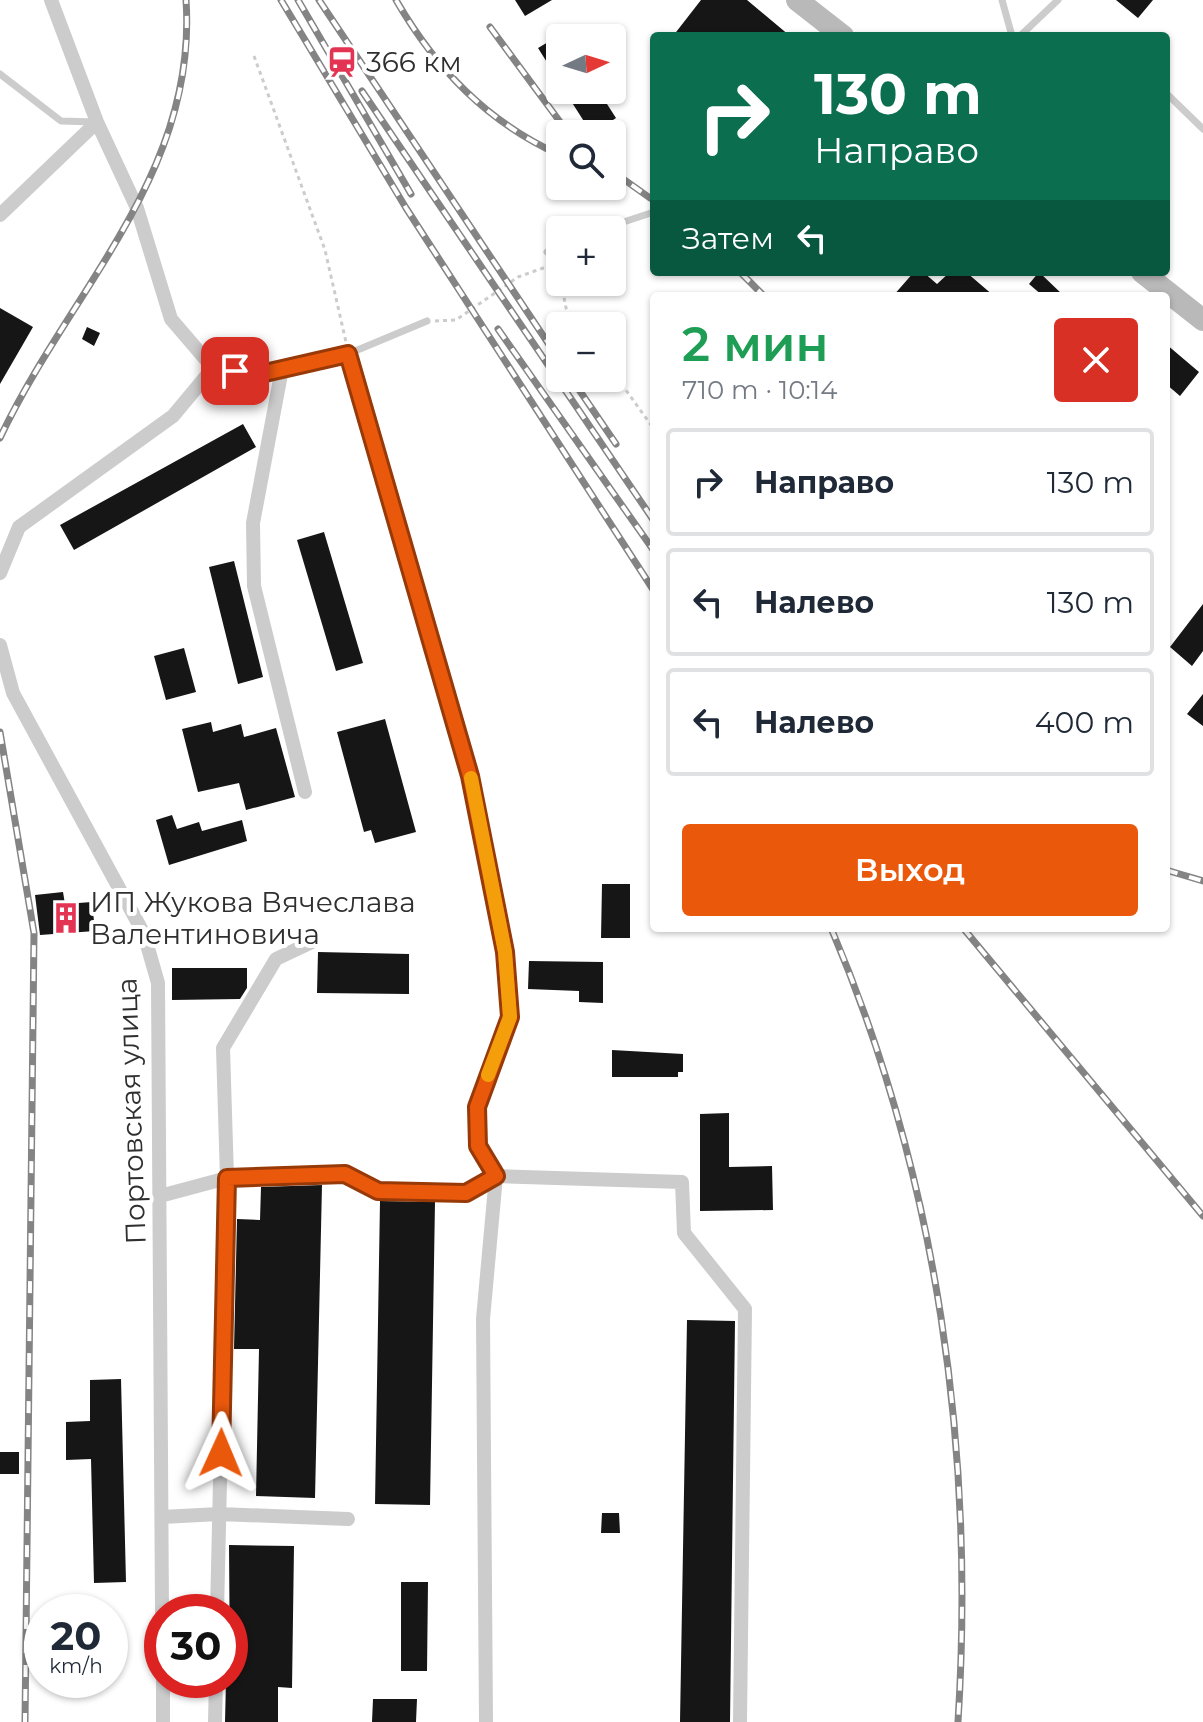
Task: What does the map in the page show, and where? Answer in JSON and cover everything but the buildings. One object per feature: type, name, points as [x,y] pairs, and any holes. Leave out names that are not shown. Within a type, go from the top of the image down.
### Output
[{"type":"main road","points":[[797,0],[838,32]]},
{"type":"main road","points":[[1170,298],[1201,314]]},
{"type":"street","points":[[51,0],[97,122],[137,208],[171,319],[213,368],[256,375],[348,354]]},
{"type":"street","points":[[0,215],[97,122]]},
{"type":"street","points":[[0,573],[19,527],[173,416],[213,368]]},
{"type":"street","points":[[282,369],[253,523],[254,586],[305,792]]},
{"type":"street","name":"Портовская улица","points":[[0,645],[13,693],[144,934],[158,983],[162,1594]]},
{"type":"street","points":[[217,1594],[227,1178],[223,1048],[276,959],[312,942]]},
{"type":"street","points":[[486,1722],[483,1319],[496,1176],[478,1146],[477,1107],[510,1017],[505,952]]},
{"type":"street","points":[[160,1196],[227,1178],[345,1174],[378,1191],[466,1193],[496,1176],[682,1182],[684,1233],[745,1309],[740,1722]]},
{"type":"street","points":[[162,1517],[219,1514],[348,1519]]},
{"type":"street","points":[[163,1698],[163,1722]]},
{"type":"street","points":[[215,1722],[216,1698]]},
{"type":"lane","points":[[1002,0],[1011,32]]},
{"type":"lane","points":[[1024,32],[1058,0]]},
{"type":"lane","points":[[0,74],[61,121],[97,122]]},
{"type":"lane","points":[[1170,97],[1203,129]]},
{"type":"lane","points":[[626,221],[650,213]]},
{"type":"lane","points":[[427,321],[348,354],[470,776],[505,952]]},
{"type":"path","points":[[254,56],[325,250],[348,354]]},
{"type":"path","points":[[427,321],[456,320],[518,277],[546,267]]},
{"type":"path","points":[[626,390],[650,423]]},
{"type":"railway","points":[[0,438],[28,384],[123,229],[151,176],[172,121],[184,63],[186,0]]},
{"type":"railway","points":[[281,0],[406,208],[650,585]]},
{"type":"railway","points":[[298,0],[411,194]]},
{"type":"railway","points":[[319,0],[546,340]]},
{"type":"railway","points":[[396,0],[428,49],[466,91],[509,127],[546,148]]},
{"type":"railway","points":[[490,27],[559,120]]},
{"type":"railway","points":[[362,91],[650,515]]},
{"type":"railway","points":[[626,181],[650,198]]},
{"type":"railway","points":[[744,276],[760,292]]},
{"type":"railway","points":[[498,329],[650,545]]},
{"type":"railway","points":[[581,392],[616,444]]},
{"type":"railway","points":[[0,732],[34,933],[25,1722]]},
{"type":"railway","points":[[1170,871],[1203,881]]},
{"type":"railway","points":[[833,932],[868,1023],[898,1120],[923,1218],[941,1318],[954,1418],[960,1519],[962,1620],[958,1722]]},
{"type":"railway","points":[[966,932],[1203,1216]]},
{"type":"slow traffic","points":[[471,778],[505,952],[510,1017],[488,1075]]},
{"type":"place","name":"366 км","points":[[342,62]]},
{"type":"place","name":"ИП Жукова Вячеслава Валентиновича","points":[[66,918]]},
{"type":"route","points":[[221,1453],[227,1178],[345,1174],[378,1191],[466,1193],[496,1176],[478,1146],[477,1107],[510,1017],[505,952],[470,776],[348,354],[256,375],[235,371]]}]
